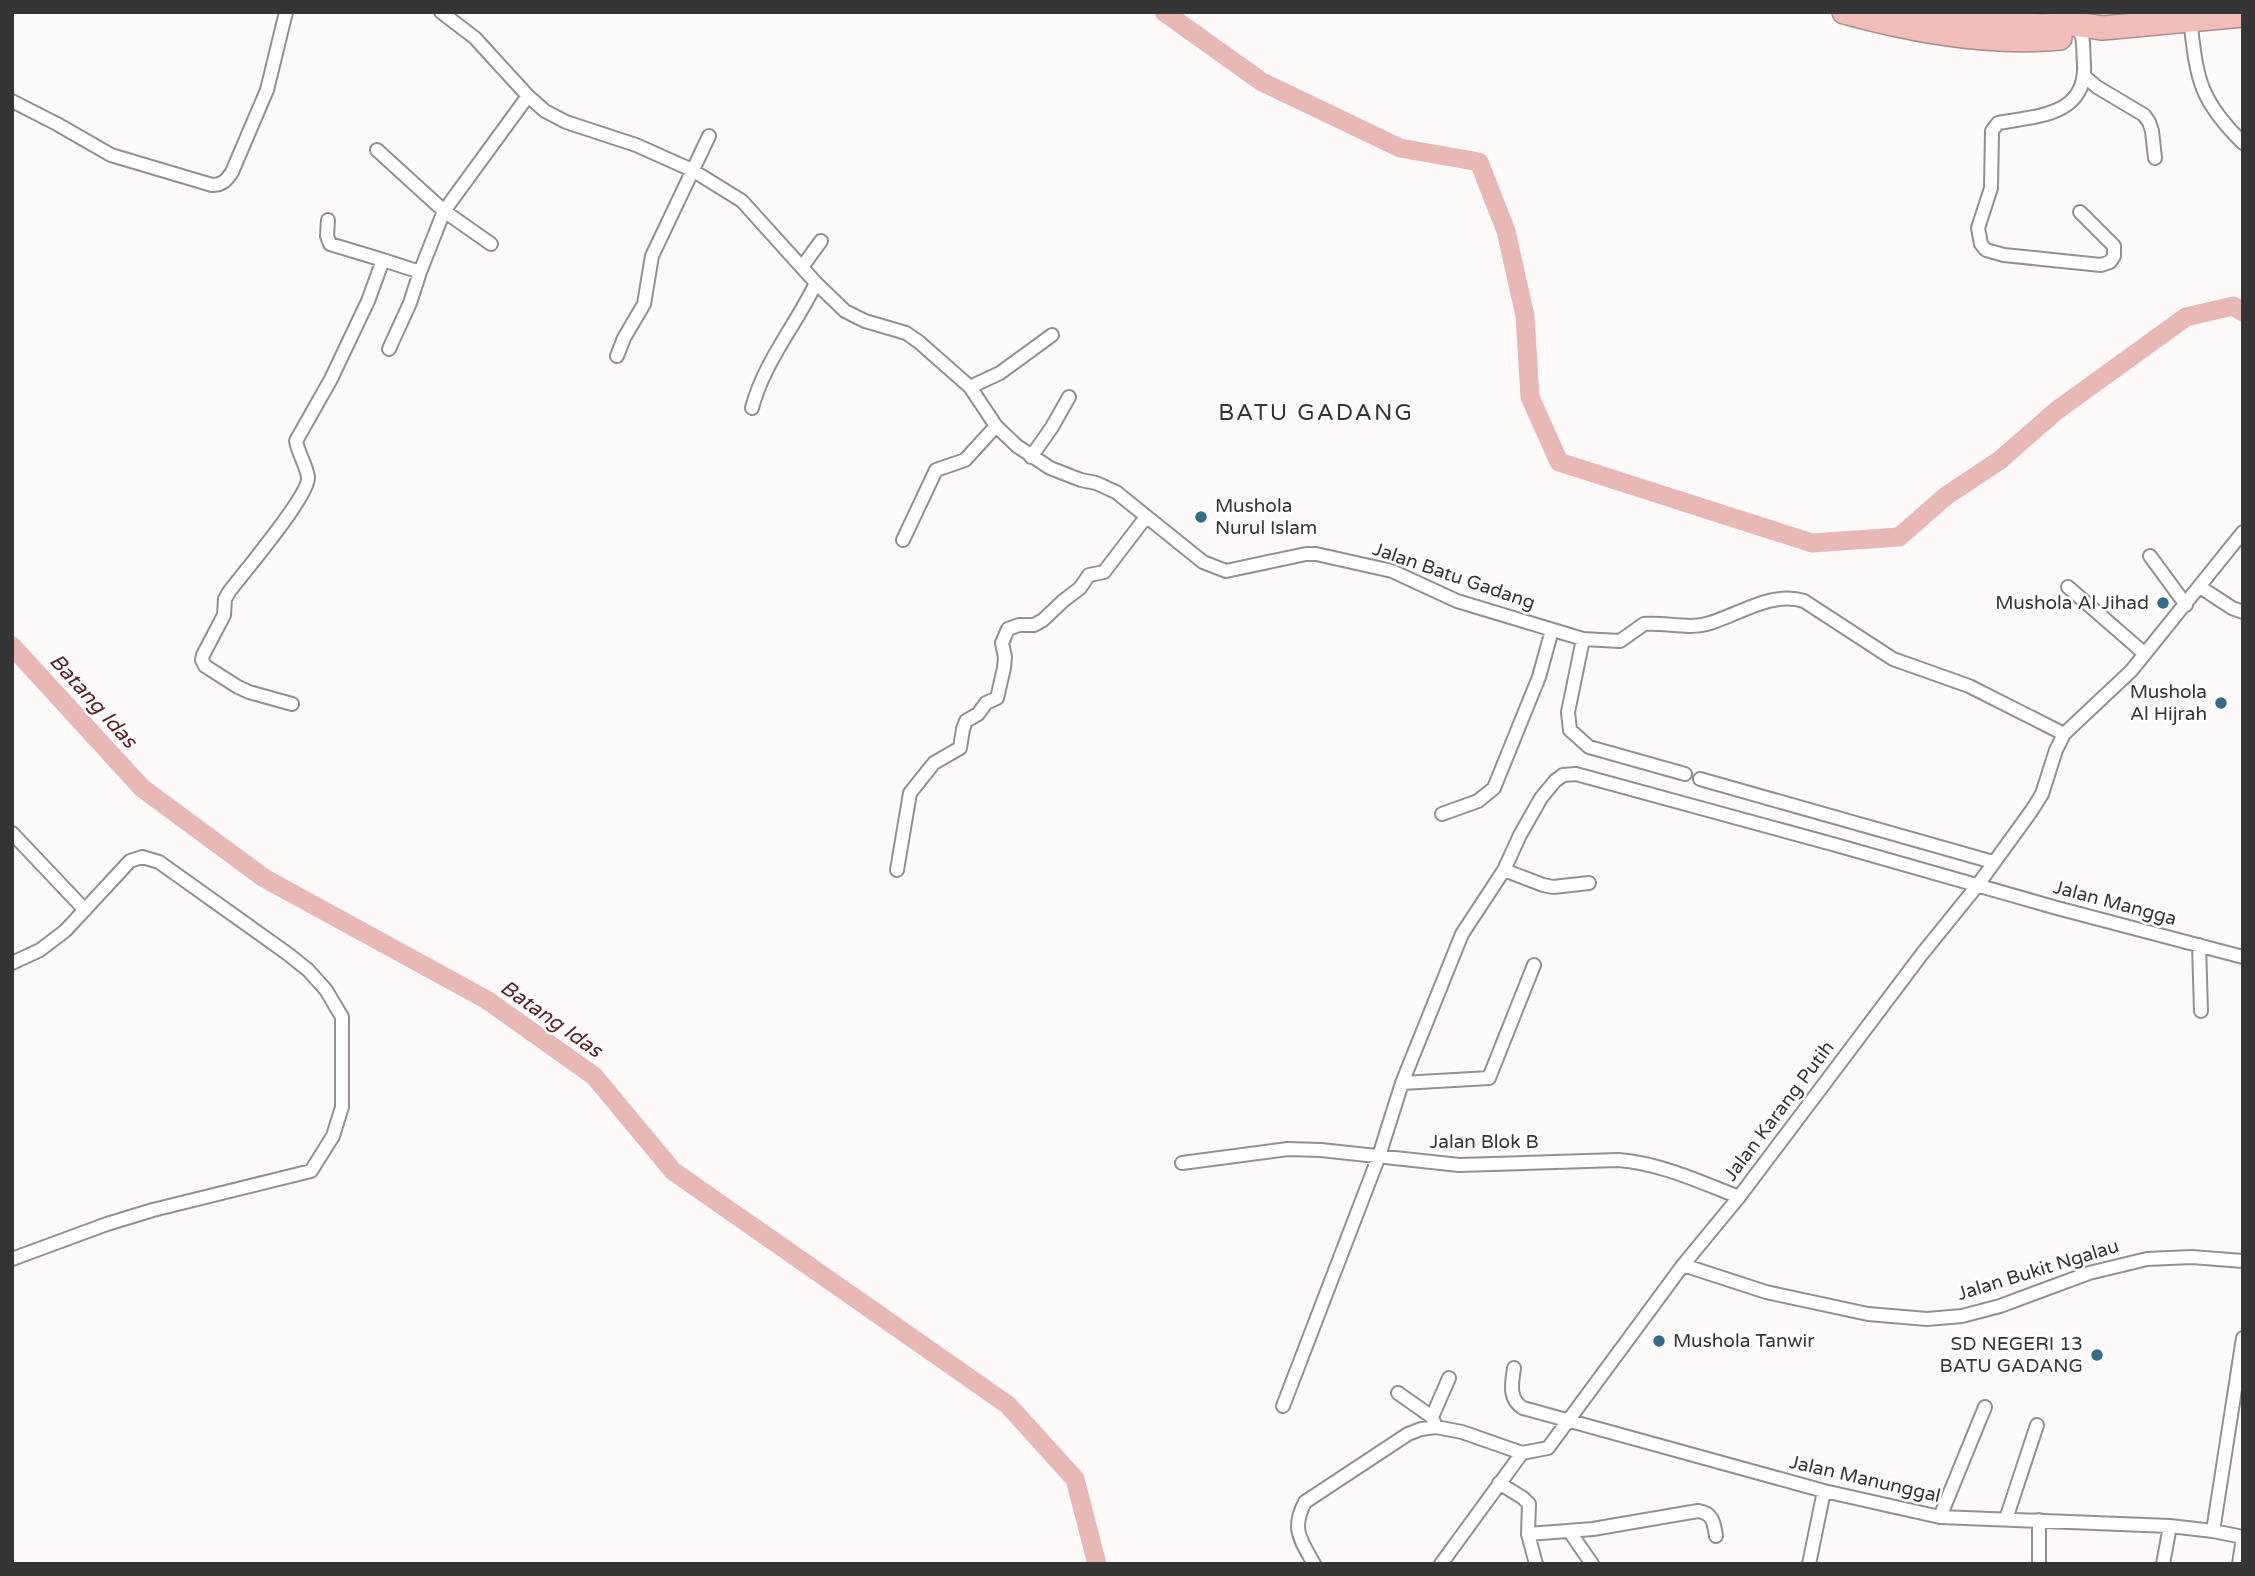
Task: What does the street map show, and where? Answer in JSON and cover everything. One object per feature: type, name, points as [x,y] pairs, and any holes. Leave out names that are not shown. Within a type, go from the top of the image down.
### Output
[{"type":"highway","points":[[1844,12],[1934,31],[1989,39],[2042,26]]},
{"type":"highway","points":[[1903,12],[2042,26],[2075,24],[2103,28],[2243,15]]},
{"type":"street","points":[[12,101],[111,155],[212,185],[220,185],[227,181],[232,172],[261,106],[286,12]]},
{"type":"street","name":"Jalan Batu Gadang","points":[[441,12],[475,38],[528,96],[554,117],[627,141],[692,170],[743,201],[845,311],[914,338],[970,387],[996,426],[1031,457],[1067,475],[1107,488],[1180,541],[1203,562],[1220,570],[1306,554],[1327,556],[1392,571],[1457,601],[1583,639],[1620,641],[1644,624],[1708,624],[1777,599],[1795,598],[1804,601],[1893,659],[1969,686],[2064,734]]},
{"type":"street","points":[[2190,19],[2196,73],[2202,89],[2226,126],[2243,143]]},
{"type":"street","points":[[2075,24],[2084,76],[2077,94],[2064,108],[1994,126],[1991,187],[1980,219],[1978,237],[1986,250],[1995,254],[2101,265],[2110,262],[2115,246],[2080,212]]},
{"type":"street","points":[[2084,76],[2097,88],[2144,115],[2152,131],[2155,158]]},
{"type":"street","points":[[389,349],[410,303],[444,211],[528,96]]},
{"type":"street","points":[[617,356],[644,304],[652,256],[709,136]]},
{"type":"street","points":[[377,150],[444,211],[491,244]]},
{"type":"street","points":[[328,220],[327,236],[330,244],[420,272]]},
{"type":"street","points":[[802,267],[821,241]]},
{"type":"street","points":[[292,704],[238,687],[205,666],[203,655],[224,615],[225,599],[229,592],[295,506],[306,486],[308,477],[296,441],[331,379],[368,301],[383,260]]},
{"type":"street","points":[[752,408],[765,373],[799,317],[816,282]]},
{"type":"street","points":[[970,387],[1000,373],[1052,335]]},
{"type":"street","points":[[1031,457],[1069,397]]},
{"type":"street","points":[[903,541],[936,471],[965,460],[996,426]]},
{"type":"street","points":[[897,870],[910,793],[934,763],[960,748],[966,721],[978,714],[987,702],[997,698],[1005,660],[1002,643],[1008,629],[1038,623],[1080,588],[1089,575],[1104,572],[1146,517]]},
{"type":"street","name":"Jalan Karang Putih","points":[[1522,1453],[1548,1448],[1571,1420],[1683,1265],[1739,1197],[1922,954],[1977,886],[2042,794],[2064,734],[2110,693],[2145,654],[2243,532]]},
{"type":"street","points":[[2150,556],[2186,605]]},
{"type":"street","points":[[2068,587],[2145,654]]},
{"type":"street","points":[[2200,587],[2243,612]]},
{"type":"street","points":[[1443,814],[1478,801],[1494,788],[1539,677],[1552,630]]},
{"type":"street","points":[[1583,639],[1568,712],[1570,730],[1589,747],[1685,774]]},
{"type":"street","name":"Jalan Mangga","points":[[1504,870],[1541,798],[1555,780],[1569,774],[2243,957]]},
{"type":"street","points":[[1700,779],[1993,862]]},
{"type":"street","points":[[12,833],[85,910]]},
{"type":"street","points":[[12,963],[40,950],[65,931],[130,862],[142,857],[159,862],[288,954],[308,970],[326,990],[342,1017],[342,1107],[333,1136],[311,1171],[153,1210],[12,1259]]},
{"type":"street","points":[[1283,1406],[1379,1156],[1402,1083],[1462,934],[1476,910],[1504,870],[1553,887],[1589,883]]},
{"type":"street","points":[[2199,945],[2201,1011]]},
{"type":"street","points":[[1402,1083],[1489,1078],[1534,965]]},
{"type":"street","name":"Jalan Blok B","points":[[1182,1163],[1288,1149],[1459,1165],[1640,1161],[1739,1197]]},
{"type":"street","name":"Jalan Bukit Ngalau","points":[[1683,1265],[1766,1292],[1868,1314],[1927,1319],[1962,1316],[2000,1306],[2089,1273],[2147,1259],[2192,1257],[2243,1261]]},
{"type":"street","points":[[2213,1531],[2243,1338]]},
{"type":"street","name":"Jalan Manunggal","points":[[1514,1368],[1511,1390],[1517,1404],[1523,1408],[1824,1491],[1940,1517],[2170,1526],[2243,1537]]},
{"type":"street","points":[[1314,1564],[1299,1537],[1298,1516],[1305,1502],[1399,1438],[1434,1422],[1449,1378]]},
{"type":"street","points":[[1398,1393],[1434,1422],[1522,1453],[1441,1564]]},
{"type":"street","points":[[1940,1517],[1985,1407]]},
{"type":"street","points":[[2006,1519],[2038,1425]]},
{"type":"street","points":[[1499,1483],[1529,1504],[1528,1534],[1536,1564]]},
{"type":"street","points":[[1809,1564],[1824,1491]]},
{"type":"street","points":[[1528,1534],[1570,1532],[1698,1511],[1705,1512],[1713,1519],[1716,1536]]},
{"type":"street","points":[[2039,1520],[2039,1564]]},
{"type":"street","points":[[2163,1564],[2170,1526]]},
{"type":"street","points":[[1570,1532],[1592,1564]]},
{"type":"street","points":[[2239,1564],[2243,1537]]},
{"type":"waterway","points":[[1164,12],[1262,82],[1400,148],[1479,162],[1506,231],[1525,316],[1530,397],[1559,462],[1812,543],[1899,537],[1946,496],[2000,460],[2056,411],[2186,317],[2233,306],[2243,312]]},
{"type":"waterway","name":"Batang Idas","points":[[12,646],[142,788],[264,878],[487,1000],[594,1076],[673,1171],[1008,1405],[1075,1479],[1097,1564]]},
{"type":"place","name":"Mushola Nurul Islam","points":[[1201,517]]},
{"type":"place","name":"Mushola Al Jihad","points":[[2163,603]]},
{"type":"place","name":"Mushola Al Hijrah","points":[[2221,703]]},
{"type":"place","name":"Mushola Tanwir","points":[[1659,1341]]},
{"type":"place","name":"SD NEGERI 13 BATU GADANG","points":[[2097,1355]]},
{"type":"district","name":"BATU GADANG","points":[[1316,413]]}]
